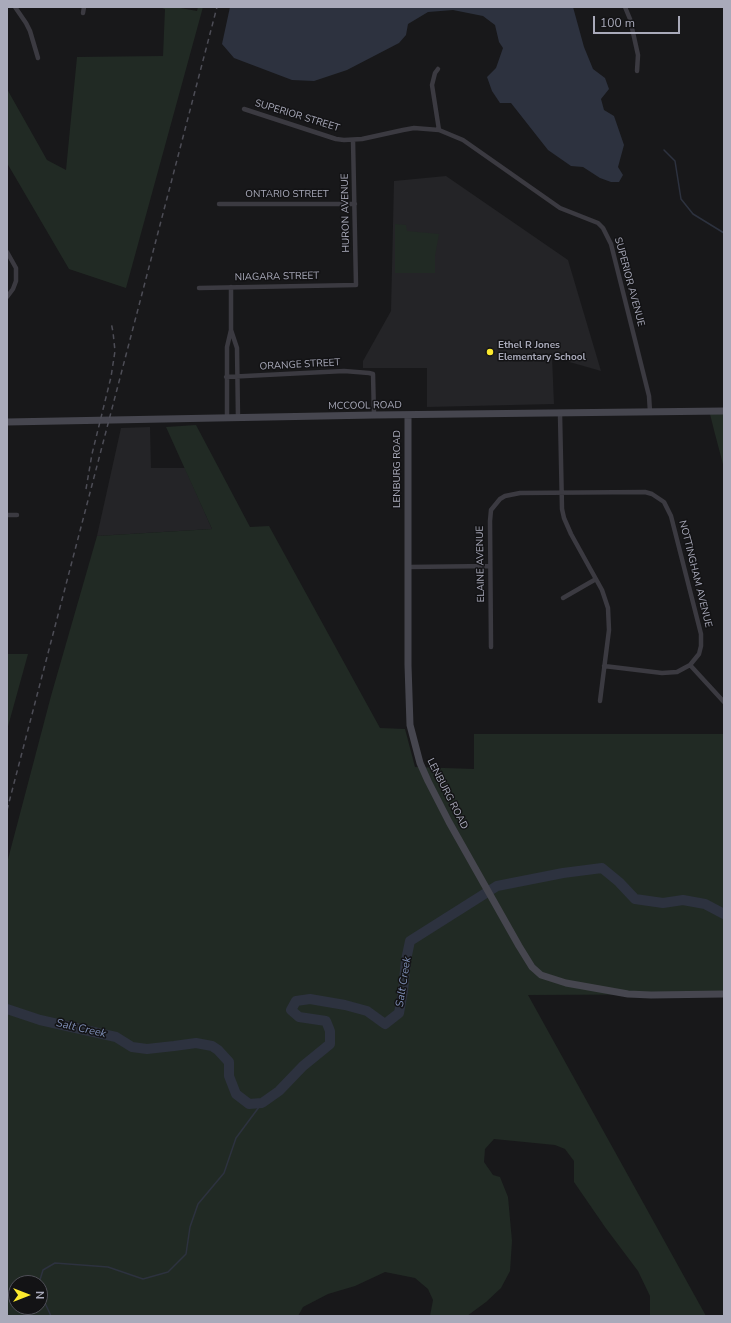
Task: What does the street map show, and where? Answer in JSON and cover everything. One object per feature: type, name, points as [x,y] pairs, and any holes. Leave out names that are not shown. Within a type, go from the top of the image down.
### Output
[{"type":"street","points":[[15,7],[30,31],[38,58]]},
{"type":"street","points":[[83,14],[84,7]]},
{"type":"street","points":[[626,7],[638,54],[637,71]]},
{"type":"street","points":[[438,69],[435,73],[432,84],[439,130]]},
{"type":"street","name":"SUPERIOR STREET","points":[[244,109],[336,139],[353,140],[403,130],[427,128],[439,130]]},
{"type":"street","name":"SUPERIOR AVENUE","points":[[439,130],[463,140],[560,208],[591,220],[603,228],[611,244],[649,396],[650,412]]},
{"type":"street","name":"HURON AVENUE","points":[[353,140],[356,285]]},
{"type":"street","name":"ONTARIO STREET","points":[[219,204],[355,204]]},
{"type":"street","points":[[7,252],[16,268],[16,281],[13,289],[7,297]]},
{"type":"street","name":"NIAGARA STREET","points":[[199,288],[356,285]]},
{"type":"street","points":[[227,418],[226,347],[231,330],[231,287]]},
{"type":"street","points":[[231,330],[237,348],[238,418]]},
{"type":"street","name":"ORANGE STREET","points":[[226,377],[344,371],[373,374],[374,415]]},
{"type":"street","name":"MCCOOL ROAD","points":[[7,422],[374,415],[724,411]]},
{"type":"street","points":[[560,414],[562,509],[567,526],[606,599],[609,618],[609,630],[600,701]]},
{"type":"street","name":"LENBURG ROAD","points":[[408,415],[408,687],[410,726],[420,763],[428,782],[527,960],[536,970],[546,977],[566,983],[628,994],[724,994]]},
{"type":"street","name":"ELAINE AVENUE","points":[[491,647],[491,510],[495,504],[505,496],[513,494],[562,492]]},
{"type":"street","name":"NOTTINGHAM AVENUE","points":[[562,492],[645,492],[652,494],[664,502],[671,516],[701,634],[699,654],[690,665]]},
{"type":"street","points":[[7,515],[17,515]]},
{"type":"street","points":[[408,567],[490,566]]},
{"type":"street","points":[[563,598],[596,579]]},
{"type":"street","points":[[604,666],[671,673],[684,670],[690,665],[724,702]]},
{"type":"shaded area","points":[[159,7],[175,7],[197,11],[198,7],[203,7],[126,288],[69,269],[7,163],[7,89],[47,160],[66,170],[77,57],[163,56],[165,9]]},
{"type":"shaded area","points":[[446,176],[568,260],[601,371],[552,357],[554,404],[427,407],[427,368],[363,368],[363,361],[391,311],[394,181]]},
{"type":"shaded area","points":[[395,224],[406,225],[407,231],[439,234],[435,256],[435,273],[395,273]]},
{"type":"shaded area","points":[[710,414],[724,414],[724,468],[715,434]]},
{"type":"shaded area","points":[[196,425],[250,527],[269,526],[380,728],[405,729],[415,767],[474,769],[474,734],[724,734],[724,994],[528,995],[706,1316],[650,1316],[650,1296],[638,1271],[574,1182],[574,1161],[565,1149],[555,1145],[494,1139],[485,1149],[484,1162],[493,1175],[500,1177],[508,1197],[512,1241],[510,1271],[501,1288],[486,1302],[467,1316],[430,1316],[433,1300],[428,1289],[415,1278],[385,1272],[355,1286],[328,1294],[303,1307],[298,1316],[7,1316],[7,863],[51,696],[97,536],[212,529],[166,427]]},
{"type":"shaded area","points":[[150,427],[151,468],[185,468],[212,529],[97,536],[121,428]]},
{"type":"shaded area","points":[[7,654],[28,654],[7,730]]},
{"type":"water","points":[[230,7],[573,7],[584,47],[593,69],[605,78],[609,89],[601,99],[604,110],[614,116],[624,145],[618,167],[623,175],[619,182],[611,182],[600,178],[583,167],[571,166],[548,150],[511,103],[500,103],[492,91],[487,77],[496,68],[503,48],[499,42],[495,25],[483,16],[453,10],[428,12],[408,24],[406,35],[399,43],[347,70],[314,81],[292,80],[234,58],[222,44]]},
{"type":"waterway","points":[[664,150],[675,161],[681,199],[693,214],[724,233]]},
{"type":"waterway","name":"Salt Creek","points":[[7,1009],[40,1020],[116,1037],[132,1047],[147,1049],[196,1043],[212,1046],[229,1062],[229,1076],[236,1094],[249,1104],[262,1103],[279,1091],[303,1066],[330,1044],[330,1031],[326,1021],[299,1017],[291,1010],[296,1001],[310,999],[345,1005],[367,1011],[385,1024],[399,1013],[410,941],[497,886],[563,873],[602,868],[619,882],[635,899],[663,903],[683,900],[705,904],[724,914]]},
{"type":"waterway","points":[[41,1275],[43,1270],[55,1263],[108,1267],[143,1279],[168,1272],[186,1254],[190,1227],[198,1204],[224,1173],[236,1138],[262,1103]]},
{"type":"waterway","points":[[48,1310],[51,1316]]},
{"type":"railway","points":[[7,810],[217,7]]},
{"type":"railway","points":[[86,489],[92,454],[111,377],[115,351],[111,322]]},
{"type":"place","name":"Ethel R Jones Elementary School","points":[[490,352]]}]
